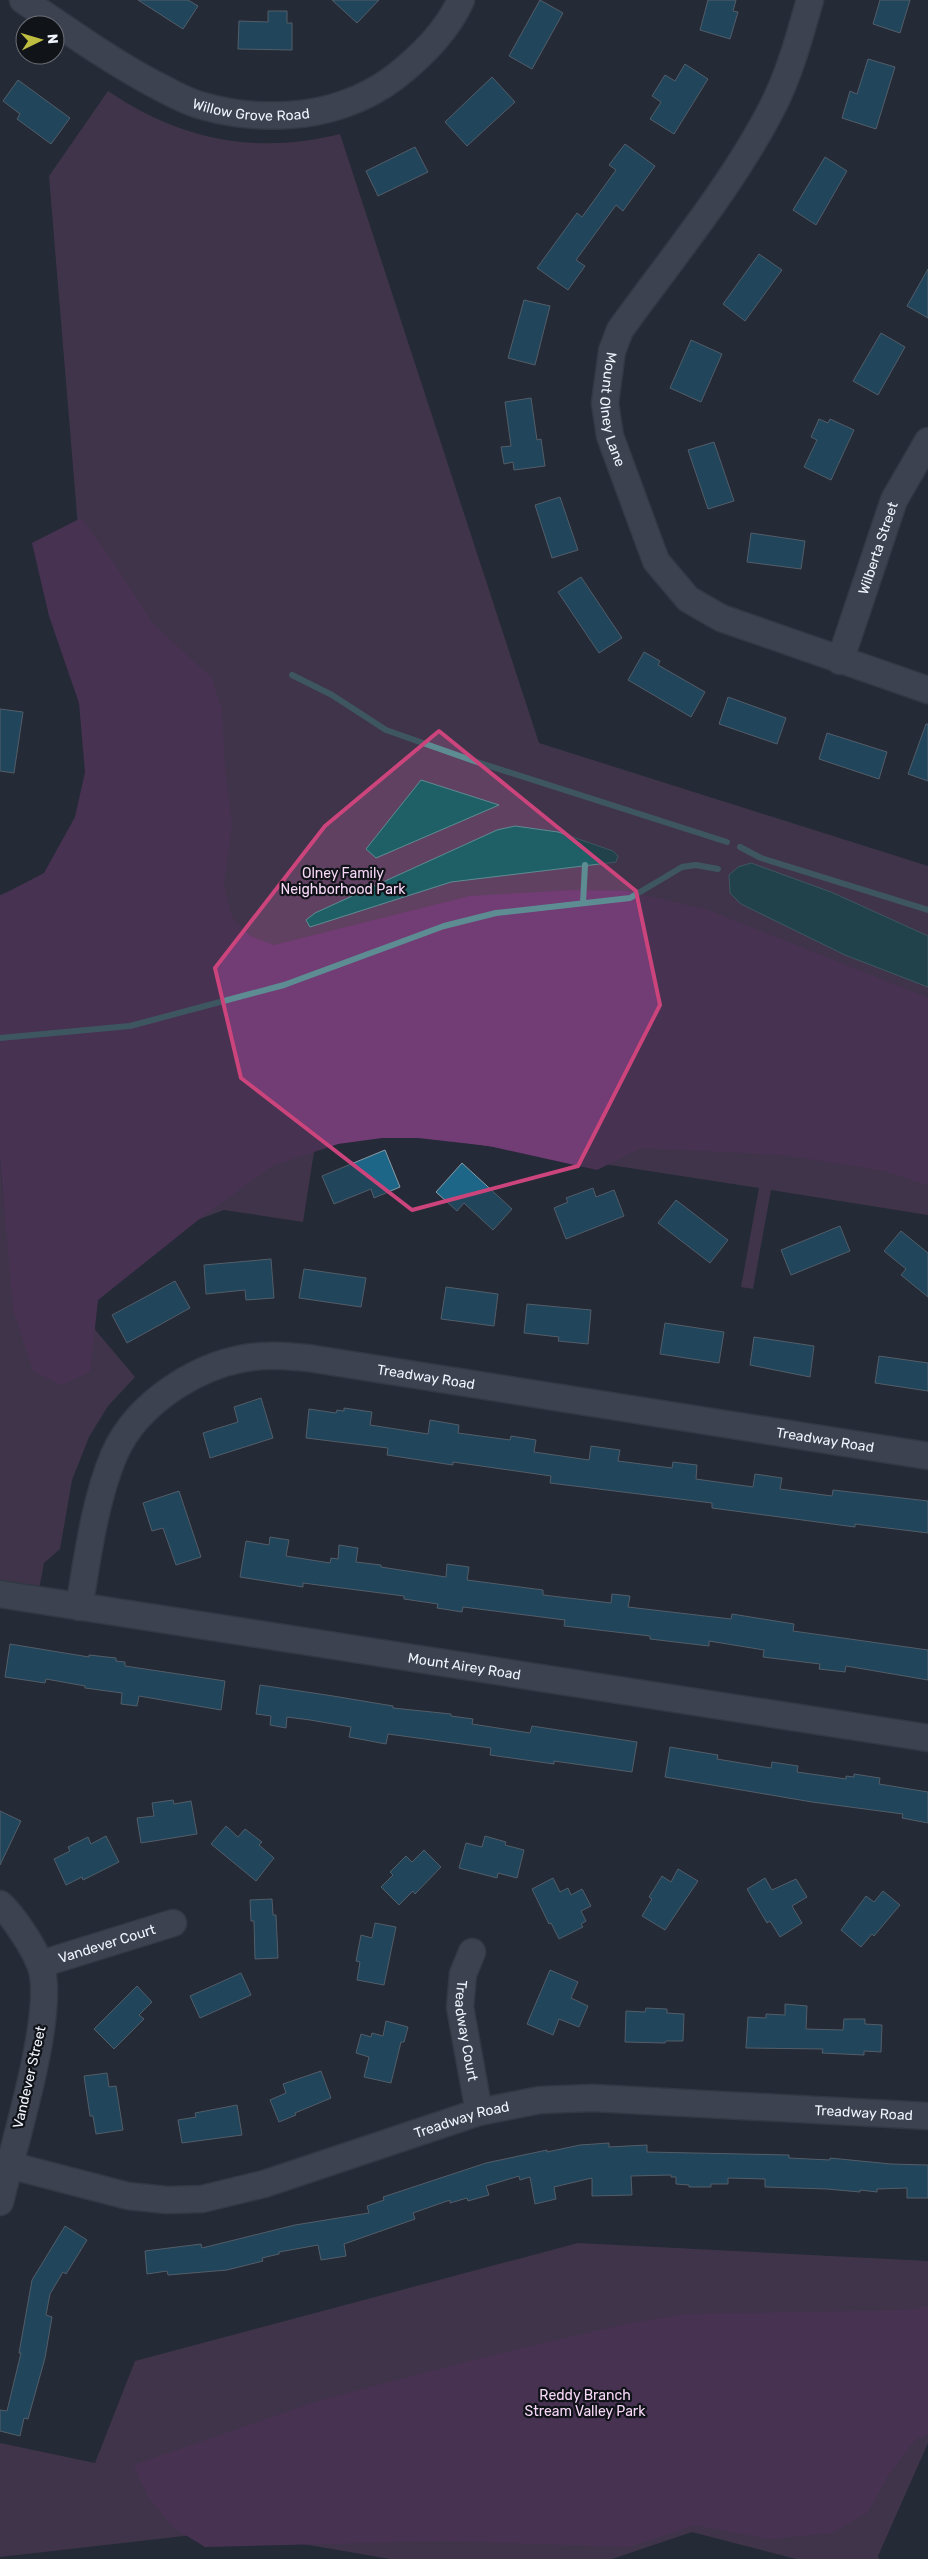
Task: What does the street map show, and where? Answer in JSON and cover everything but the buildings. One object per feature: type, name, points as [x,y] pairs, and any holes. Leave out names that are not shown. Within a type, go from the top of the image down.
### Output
[{"type":"street","name":"Willow Grove Road","points":[[23,0],[123,68],[175,95],[202,106],[260,117],[308,114],[336,106],[384,85],[416,60],[435,40],[461,0]]},
{"type":"street","name":"Mount Olney Lane","points":[[810,0],[797,44],[770,112],[737,168],[620,330],[612,351],[605,403],[610,436],[656,560],[688,599],[722,618],[840,661],[928,690]]},
{"type":"street","name":"Wilberta Street","points":[[840,661],[894,500],[928,441]]},
{"type":"street","name":"Treadway Road","points":[[80,1607],[95,1517],[114,1454],[127,1431],[144,1410],[184,1381],[240,1360],[266,1356],[308,1358],[928,1456]]},
{"type":"street","name":"Mount Airey Road","points":[[0,1594],[928,1738]]},
{"type":"street","name":"Vandever Street","points":[[0,1904],[8,1912],[41,1964],[45,1994],[42,2031],[0,2202]]},
{"type":"street","name":"Vandever Court","points":[[41,1964],[173,1923]]},
{"type":"street","name":"Treadway Court","points":[[472,1952],[463,1974],[460,2007],[479,2112]]},
{"type":"street","name":"Treadway Road","points":[[9,2165],[128,2196],[167,2200],[202,2199],[264,2184],[479,2112],[540,2100],[593,2098],[928,2116]]},
{"type":"highlighted area","points":[[439,731],[636,891],[660,1005],[578,1166],[412,1210],[241,1078],[215,968],[325,826]]},
{"type":"green space","name":"Olney Family Neighborhood Park","points":[[108,91],[135,108],[163,121],[191,132],[219,139],[248,143],[278,143],[340,134],[539,743],[928,866],[928,1215],[771,1190],[753,1289],[741,1287],[759,1188],[319,1120],[303,1222],[224,1210],[114,1251],[65,1294],[135,1377],[108,1406],[89,1437],[72,1480],[60,1549],[44,1563],[37,1600],[0,1594],[0,1159],[4,1209],[0,1136],[0,895],[105,854],[49,176]]},
{"type":"green space","points":[[81,518],[114,563],[153,624],[211,677],[222,710],[225,769],[232,824],[224,885],[232,917],[250,936],[274,945],[470,896],[573,890],[627,891],[708,910],[928,998],[928,1185],[884,1171],[783,1155],[641,1148],[597,1170],[489,1146],[418,1138],[382,1138],[338,1144],[272,1166],[202,1217],[98,1300],[90,1372],[61,1385],[33,1371],[13,1309],[0,1159],[0,896],[44,873],[75,817],[85,772],[79,703],[49,616],[32,543]]},
{"type":"green space","name":"Reddy Branch Stream Valley Park","points":[[578,2243],[928,2261],[928,2443],[878,2556],[879,2559],[796,2559],[692,2532],[612,2559],[390,2559],[228,2531],[0,2557],[0,2443],[95,2463],[135,2361]]},
{"type":"green space","name":"Reddy Branch Stream Valley Park","points":[[928,2306],[928,2434],[915,2440],[889,2474],[868,2512],[832,2533],[770,2539],[695,2525],[629,2547],[444,2541],[205,2547],[174,2528],[148,2497],[134,2465],[321,2400],[485,2357],[630,2323],[686,2314],[912,2310]]},
{"type":"shaded area","points":[[421,780],[499,805],[376,858],[366,849]]},
{"type":"shaded area","points":[[515,826],[558,832],[613,851],[618,856],[616,862],[451,882],[310,927],[306,920],[315,913],[497,830]]},
{"type":"shaded area","points":[[751,863],[831,892],[928,936],[928,987],[845,955],[741,904],[730,893],[729,875],[738,867]]},
{"type":"waterway","points":[[292,675],[332,695],[386,730],[477,762],[727,842]]},
{"type":"waterway","points":[[740,847],[761,858],[928,910]]},
{"type":"waterway","points":[[583,903],[585,865]]},
{"type":"waterway","points":[[0,1038],[130,1026],[284,985],[444,926],[496,913],[630,898],[682,867],[696,865],[718,869]]}]
